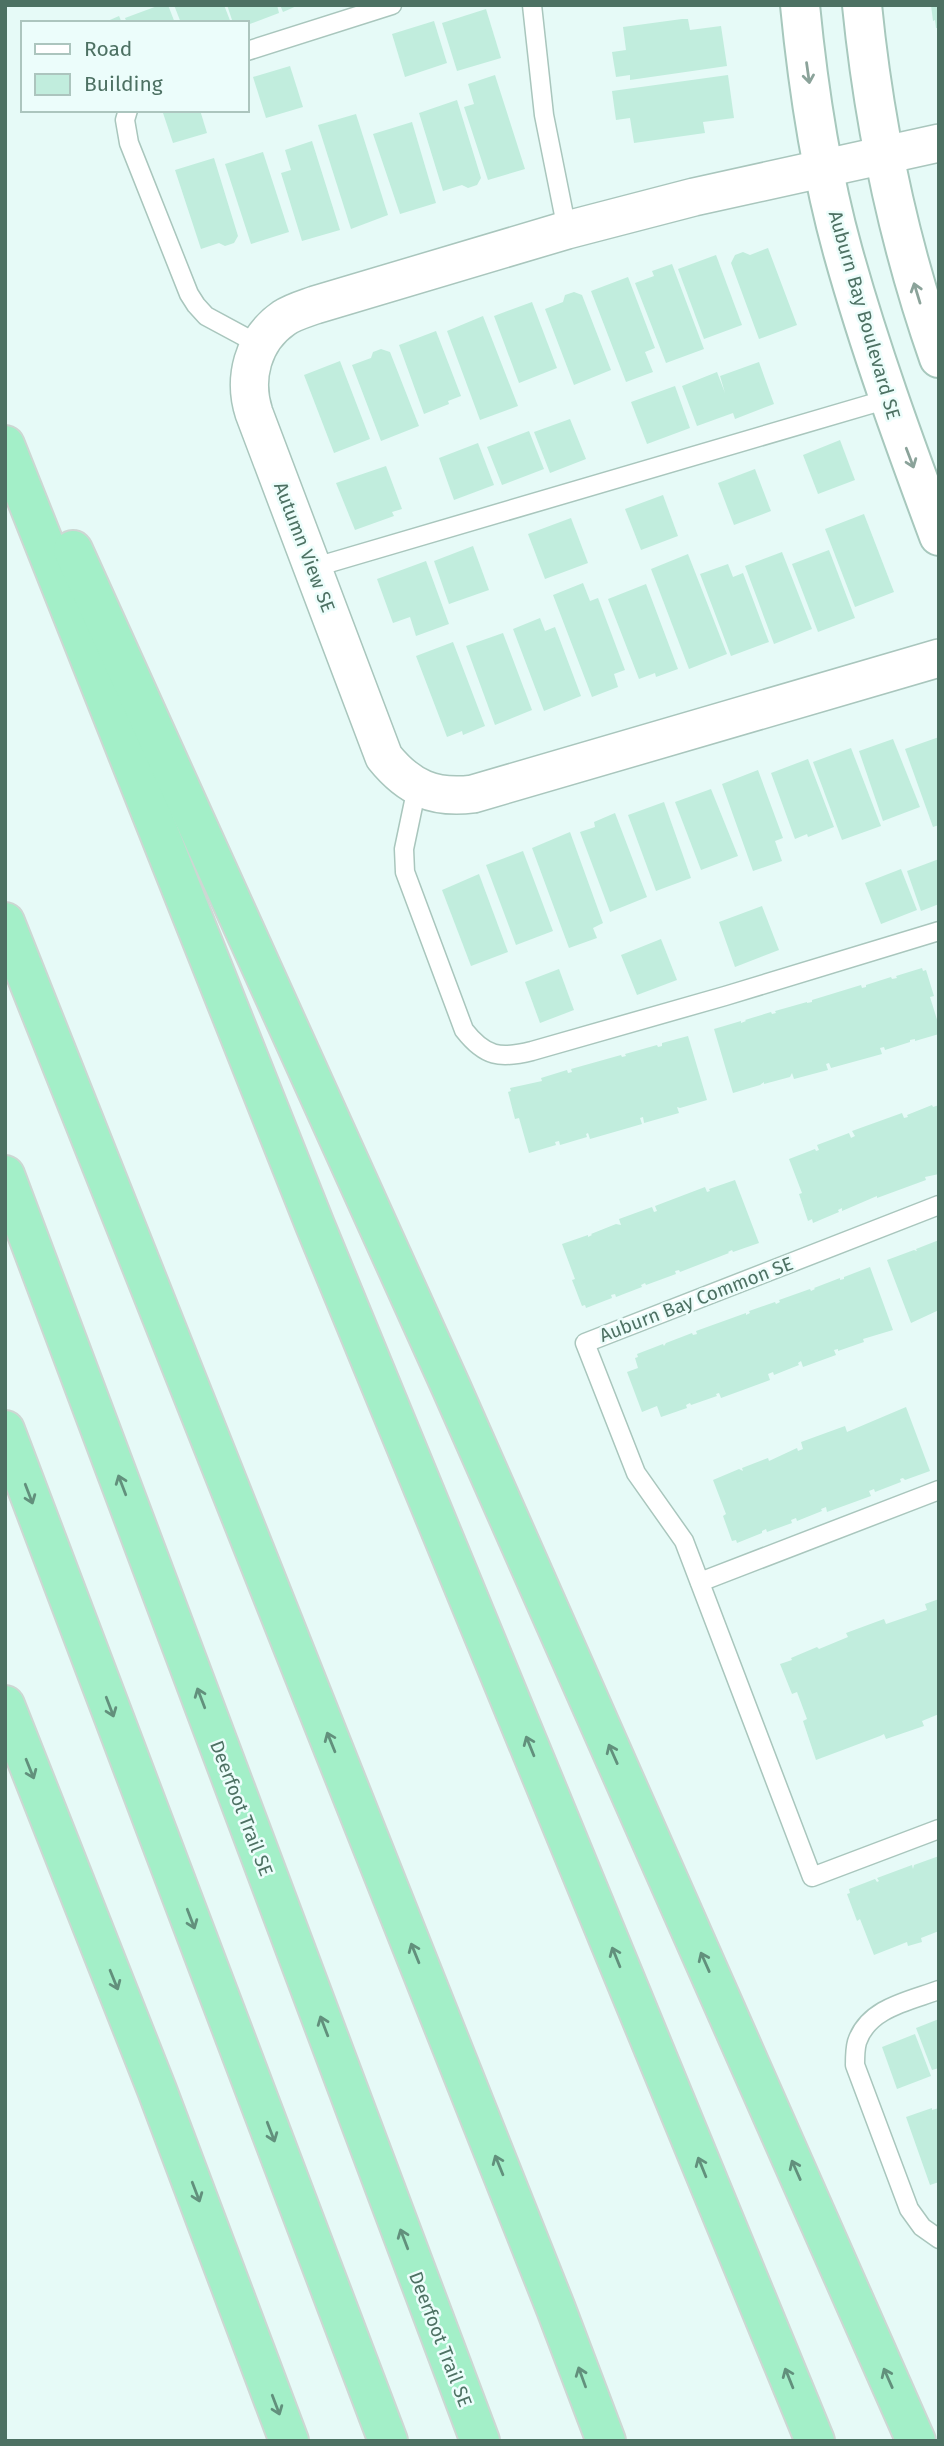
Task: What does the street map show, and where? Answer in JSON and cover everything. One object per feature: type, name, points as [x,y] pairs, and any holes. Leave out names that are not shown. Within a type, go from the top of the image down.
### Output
[{"type":"highway","points":[[5,445],[315,1224],[815,2441]]},
{"type":"highway","points":[[21,487],[67,536],[73,549],[440,1362],[916,2441]]},
{"type":"highway","points":[[5,922],[606,2441]]},
{"type":"highway","name":"Deerfoot Trail SE","points":[[5,1175],[480,2441]]},
{"type":"highway","points":[[5,1430],[388,2441]]},
{"type":"highway","points":[[5,1705],[157,2090],[289,2441]]},
{"type":"street","name":"Auburn Bay Boulevard SE","points":[[800,5],[812,98],[842,250],[888,399],[939,536]]},
{"type":"street","points":[[862,5],[883,154],[900,233],[939,358]]},
{"type":"street","name":"Autumn View SE","points":[[939,143],[694,197],[567,230],[292,314],[272,328],[260,345],[249,375],[249,398],[384,757],[397,773],[431,793],[453,796],[473,794],[939,658]]},
{"type":"lane","points":[[248,51],[392,5]]},
{"type":"lane","points":[[532,5],[544,114],[567,230]]},
{"type":"lane","points":[[127,112],[125,120],[130,143],[189,295],[206,316],[260,345]]},
{"type":"lane","points":[[312,568],[888,399]]},
{"type":"lane","points":[[417,787],[404,849],[405,872],[464,1030],[474,1043],[489,1054],[510,1057],[937,935]]},
{"type":"lane","name":"Auburn Bay Common SE","points":[[939,1205],[585,1343],[636,1473],[677,1529],[700,1582],[812,1877],[939,1829]]},
{"type":"lane","points":[[700,1582],[939,1490]]},
{"type":"lane","points":[[939,1990],[877,2014],[867,2024],[857,2043],[855,2065],[909,2209],[922,2227],[939,2239]]},
{"type":"building","points":[[160,5],[168,5],[174,21],[126,21],[125,18]]},
{"type":"building","points":[[174,5],[224,5],[230,21],[180,21]]},
{"type":"building","points":[[227,5],[277,5],[279,13],[248,25],[248,21],[232,21]]},
{"type":"building","points":[[280,5],[299,5],[283,12]]},
{"type":"building","points":[[931,5],[939,5],[939,28],[936,28],[935,20],[933,21]]},
{"type":"building","points":[[486,9],[501,58],[457,71],[442,23]]},
{"type":"building","points":[[119,16],[121,21],[108,21]]},
{"type":"building","points":[[688,19],[690,30],[721,26],[727,66],[630,80],[630,75],[616,77],[612,52],[626,50],[623,27]]},
{"type":"building","points":[[434,21],[447,63],[405,77],[392,34]]},
{"type":"building","points":[[290,66],[303,107],[266,118],[253,77]]},
{"type":"building","points":[[495,75],[525,169],[488,180],[464,107],[474,104],[468,84]]},
{"type":"building","points":[[728,75],[734,118],[703,122],[705,133],[634,143],[630,118],[616,120],[612,91]]},
{"type":"building","points":[[457,100],[481,178],[477,185],[468,188],[462,185],[443,191],[419,113]]},
{"type":"building","points":[[163,112],[201,112],[207,133],[173,143]]},
{"type":"building","points":[[356,114],[388,215],[351,229],[318,125]]},
{"type":"building","points":[[412,122],[436,203],[400,214],[373,134]]},
{"type":"building","points":[[312,141],[340,230],[302,241],[281,173],[291,170],[285,150]]},
{"type":"building","points":[[263,152],[289,232],[251,244],[225,164]]},
{"type":"building","points":[[214,158],[238,236],[234,243],[225,246],[219,243],[201,249],[175,170]]},
{"type":"building","points":[[768,248],[797,325],[759,339],[731,263],[735,255],[743,252],[750,255]]},
{"type":"building","points":[[716,255],[742,325],[704,339],[678,269]]},
{"type":"building","points":[[672,264],[704,349],[666,363],[635,283],[654,276],[652,271]]},
{"type":"building","points":[[628,277],[655,348],[645,352],[653,372],[626,382],[591,291]]},
{"type":"building","points":[[574,292],[582,295],[611,370],[574,385],[545,309],[563,302],[565,295]]},
{"type":"building","points":[[532,302],[557,368],[519,383],[494,316]]},
{"type":"building","points":[[483,316],[518,406],[480,420],[447,331]]},
{"type":"building","points":[[436,331],[461,396],[424,414],[399,345]]},
{"type":"building","points":[[381,349],[390,352],[419,426],[381,441],[352,365],[371,358],[373,352]]},
{"type":"building","points":[[340,361],[370,439],[334,453],[304,375]]},
{"type":"building","points":[[759,362],[774,404],[735,419],[733,413],[697,426],[682,386],[717,372],[725,393],[720,376]]},
{"type":"building","points":[[675,386],[690,428],[647,444],[631,402]]},
{"type":"building","points":[[570,419],[586,459],[550,473],[534,432]]},
{"type":"building","points":[[529,431],[544,469],[502,485],[487,447]]},
{"type":"building","points":[[840,440],[855,480],[818,494],[803,455]]},
{"type":"building","points":[[478,443],[494,485],[454,500],[439,458]]},
{"type":"building","points":[[386,466],[402,509],[392,512],[394,516],[355,530],[336,483]]},
{"type":"building","points":[[755,469],[771,511],[734,525],[718,483]]},
{"type":"building","points":[[663,495],[678,536],[641,550],[625,509]]},
{"type":"building","points":[[864,514],[894,592],[855,607],[825,529]]},
{"type":"building","points":[[571,518],[588,563],[545,579],[528,534]]},
{"type":"building","points":[[473,546],[489,590],[449,604],[434,561]]},
{"type":"building","points":[[829,550],[855,618],[818,632],[792,564]]},
{"type":"building","points":[[782,552],[812,629],[774,644],[745,566]]},
{"type":"building","points":[[688,554],[727,654],[689,669],[651,569]]},
{"type":"building","points":[[426,561],[449,624],[416,636],[410,617],[393,623],[377,579]]},
{"type":"building","points":[[728,564],[733,577],[743,573],[769,642],[731,656],[700,574]]},
{"type":"building","points":[[583,583],[590,601],[598,598],[625,670],[614,674],[618,687],[592,697],[553,595]]},
{"type":"building","points":[[646,584],[678,669],[656,677],[655,673],[639,679],[608,599]]},
{"type":"building","points":[[540,618],[545,631],[555,627],[581,696],[544,711],[513,629]]},
{"type":"building","points":[[503,633],[532,710],[495,725],[466,646]]},
{"type":"building","points":[[453,642],[485,726],[463,735],[462,731],[447,737],[416,656]]},
{"type":"building","points":[[939,737],[939,825],[933,827],[905,749]]},
{"type":"building","points":[[893,739],[920,807],[883,821],[859,751]]},
{"type":"building","points":[[851,748],[881,826],[842,840],[813,762]]},
{"type":"building","points":[[808,759],[834,827],[795,839],[771,773]]},
{"type":"building","points":[[758,770],[783,838],[775,841],[782,861],[753,871],[722,784]]},
{"type":"building","points":[[711,789],[738,856],[701,870],[675,802]]},
{"type":"building","points":[[664,802],[691,878],[656,891],[628,815]]},
{"type":"building","points":[[615,813],[647,897],[610,912],[580,832],[595,827],[594,822]]},
{"type":"building","points":[[570,832],[603,923],[593,928],[597,938],[569,948],[532,848]]},
{"type":"building","points":[[523,851],[553,931],[516,945],[486,865]]},
{"type":"building","points":[[939,859],[939,904],[921,911],[907,871]]},
{"type":"building","points":[[901,869],[917,910],[881,924],[865,883]]},
{"type":"building","points":[[479,874],[508,952],[471,966],[442,890]]},
{"type":"building","points":[[762,906],[779,950],[735,967],[719,922]]},
{"type":"building","points":[[661,939],[677,980],[637,995],[621,955]]},
{"type":"building","points":[[922,968],[923,971],[926,970],[934,996],[930,997],[939,1034],[910,1040],[885,1050],[884,1047],[880,1048],[882,1054],[831,1068],[829,1063],[826,1064],[828,1070],[794,1079],[792,1073],[790,1077],[764,1082],[733,1093],[714,1029],[771,1012],[776,1013],[775,1011],[861,985],[862,988],[891,977],[897,978],[896,976]]},
{"type":"building","points":[[559,969],[574,1010],[540,1023],[525,982]]},
{"type":"building","points":[[688,1036],[707,1100],[677,1107],[679,1113],[644,1123],[643,1117],[640,1118],[642,1124],[590,1139],[588,1133],[587,1137],[560,1145],[559,1141],[555,1142],[556,1145],[529,1153],[519,1118],[515,1119],[508,1092],[511,1091],[510,1088],[542,1081],[541,1078],[567,1070],[568,1073],[572,1072],[571,1069],[621,1055],[626,1056],[625,1054],[657,1045],[662,1046],[662,1043]]},
{"type":"building","points":[[939,1105],[939,1174],[925,1177],[926,1180],[842,1211],[842,1208],[839,1212],[813,1223],[812,1219],[808,1221],[799,1194],[802,1193],[789,1159],[815,1149],[819,1150],[817,1145],[849,1133],[851,1138],[855,1136],[852,1131],[902,1113],[904,1118],[908,1117],[907,1115]]},
{"type":"building","points":[[735,1180],[759,1243],[733,1252],[732,1250],[680,1272],[675,1271],[676,1274],[646,1285],[645,1283],[642,1287],[616,1297],[615,1294],[611,1295],[612,1298],[586,1308],[585,1305],[582,1306],[562,1244],[588,1237],[616,1224],[621,1225],[619,1219],[652,1207],[654,1212],[657,1211],[655,1206],[705,1187],[707,1192]]},
{"type":"building","points":[[939,1240],[939,1310],[911,1323],[887,1260],[917,1251],[916,1249]]},
{"type":"building","points":[[870,1267],[893,1330],[863,1339],[864,1342],[838,1351],[834,1350],[836,1355],[803,1367],[801,1361],[799,1365],[774,1375],[773,1372],[768,1374],[770,1380],[721,1398],[719,1393],[661,1417],[657,1406],[642,1412],[627,1372],[638,1368],[635,1358],[638,1357],[637,1354],[663,1344],[664,1346],[692,1333],[697,1334],[696,1331],[746,1315],[749,1311],[775,1302],[776,1304],[779,1300],[810,1289],[811,1291],[840,1278],[844,1279]]},
{"type":"building","points":[[906,1407],[930,1471],[905,1480],[900,1479],[901,1482],[875,1492],[874,1489],[869,1491],[871,1496],[827,1512],[826,1507],[821,1509],[822,1511],[797,1521],[796,1518],[791,1520],[792,1523],[767,1532],[766,1529],[737,1543],[736,1540],[732,1541],[723,1516],[726,1514],[713,1480],[739,1469],[743,1471],[742,1468],[768,1458],[769,1461],[797,1448],[798,1451],[803,1449],[801,1442],[845,1426],[847,1432]]},
{"type":"building","points":[[939,1599],[939,1714],[922,1721],[924,1726],[886,1739],[884,1734],[816,1760],[803,1721],[807,1719],[797,1692],[792,1694],[780,1664],[817,1647],[819,1649],[848,1637],[846,1633],[884,1619],[886,1624],[927,1610],[925,1604]]},
{"type":"building","points":[[939,1856],[939,1931],[921,1938],[922,1942],[908,1946],[907,1942],[874,1955],[860,1919],[857,1921],[847,1894],[850,1893],[849,1889],[875,1879],[877,1882],[877,1878],[912,1865],[913,1869],[914,1865]]},
{"type":"building","points":[[939,2019],[939,2068],[932,2070],[916,2028]]},
{"type":"building","points":[[915,2034],[931,2076],[897,2089],[882,2047]]},
{"type":"building","points":[[939,2108],[939,2182],[930,2185],[906,2117]]}]
